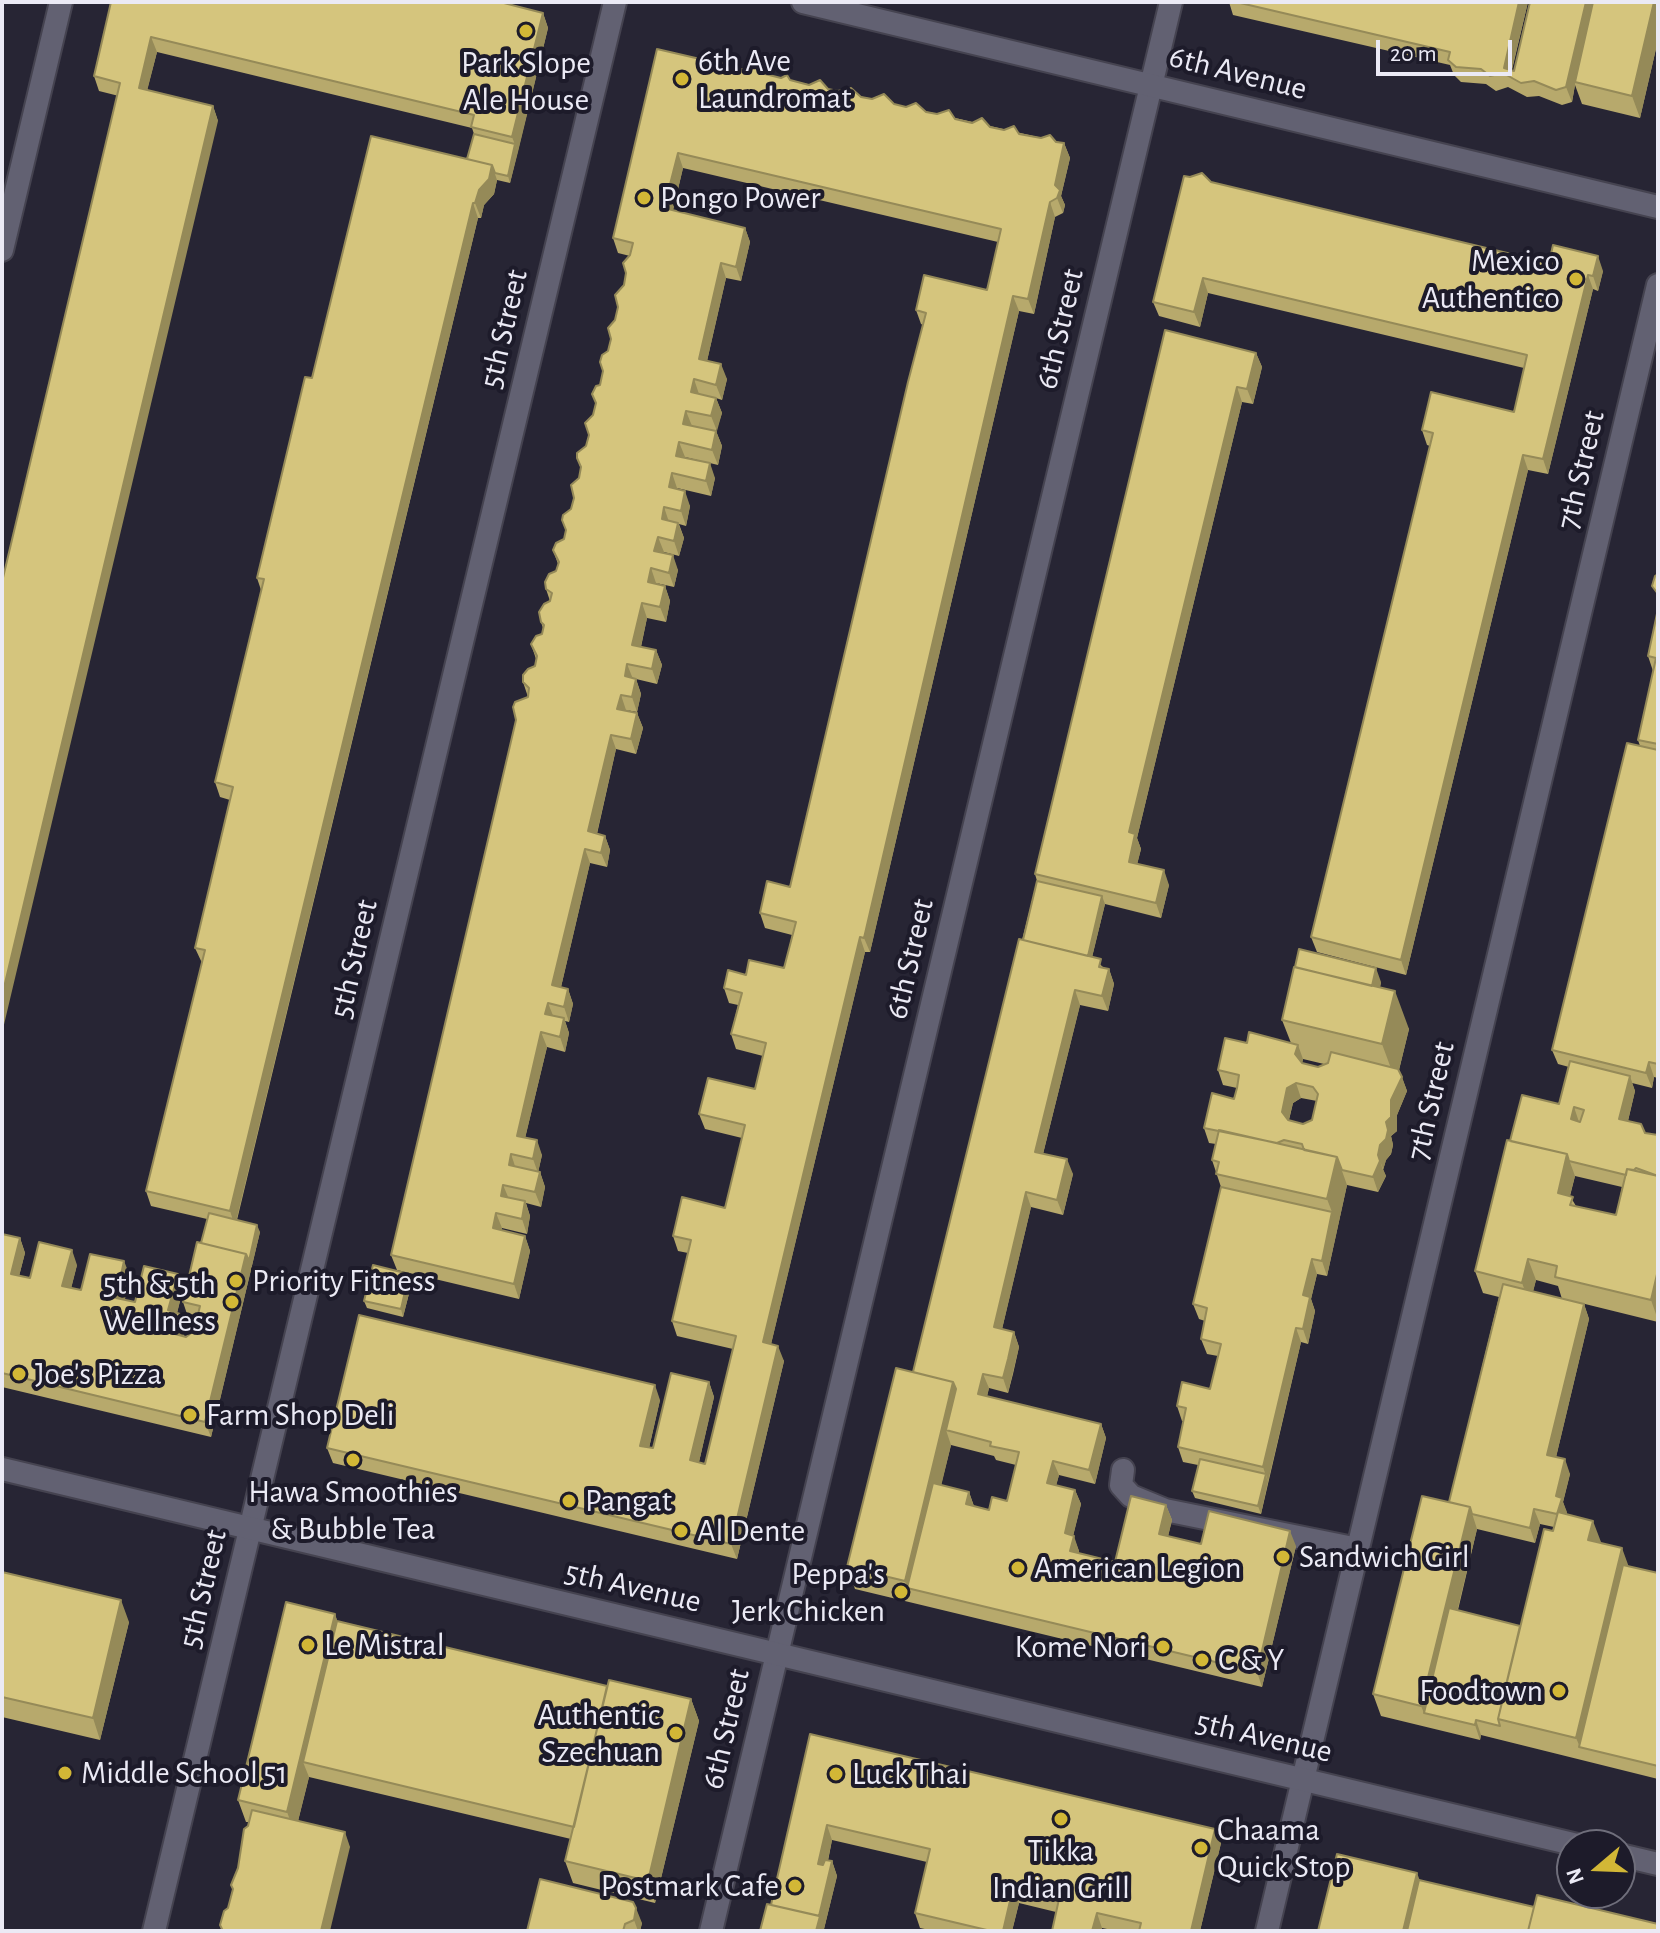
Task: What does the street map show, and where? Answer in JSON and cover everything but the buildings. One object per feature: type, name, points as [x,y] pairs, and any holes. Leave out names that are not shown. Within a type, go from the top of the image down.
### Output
[{"type":"street","points":[[2,250],[61,2]]},
{"type":"street","name":"5th Street","points":[[154,1931],[615,2]]},
{"type":"street","name":"6th Avenue","points":[[803,2],[1658,207]]},
{"type":"street","name":"6th Street","points":[[711,1931],[1171,2]]},
{"type":"street","name":"7th Street","points":[[1267,1931],[1658,285]]},
{"type":"street","name":"5th Avenue","points":[[2,1469],[1556,1840]]},
{"type":"street","points":[[1123,1470],[1121,1485],[1131,1496],[1165,1510],[1358,1549]]},
{"type":"street","points":[[1636,1859],[1658,1864]]},
{"type":"place","name":"Park Slope Ale House","points":[[526,31]]},
{"type":"place","name":"6th Ave Laundromat","points":[[682,79]]},
{"type":"place","name":"Pongo Power","points":[[644,198]]},
{"type":"place","name":"Mexico Authentico","points":[[1576,279]]},
{"type":"place","name":"Priority Fitness","points":[[236,1281]]},
{"type":"place","name":"5th & 5th Wellness","points":[[232,1302]]},
{"type":"place","name":"Joe's Pizza","points":[[19,1374]]},
{"type":"place","name":"Farm Shop Deli","points":[[190,1415]]},
{"type":"place","name":"Hawa Smoothies & Bubble Tea","points":[[353,1460]]},
{"type":"place","name":"Pangat","points":[[569,1501]]},
{"type":"place","name":"Al Dente","points":[[681,1531]]},
{"type":"place","name":"Sandwich Girl","points":[[1283,1557]]},
{"type":"place","name":"American Legion","points":[[1018,1568]]},
{"type":"place","name":"Peppa's Jerk Chicken","points":[[901,1592]]},
{"type":"place","name":"Le Mistral","points":[[308,1645]]},
{"type":"place","name":"Kome Nori","points":[[1163,1647]]},
{"type":"place","name":"C & Y","points":[[1202,1660]]},
{"type":"place","name":"Foodtown","points":[[1559,1691]]},
{"type":"place","name":"Authentic Szechuan","points":[[676,1733]]},
{"type":"place","name":"Middle School 51","points":[[65,1773]]},
{"type":"place","name":"Luck Thai","points":[[836,1774]]},
{"type":"place","name":"Tikka Indian Grill","points":[[1061,1819]]},
{"type":"place","name":"Chaama Quick Stop","points":[[1201,1848]]},
{"type":"place","name":"Postmark Cafe","points":[[795,1886]]}]
